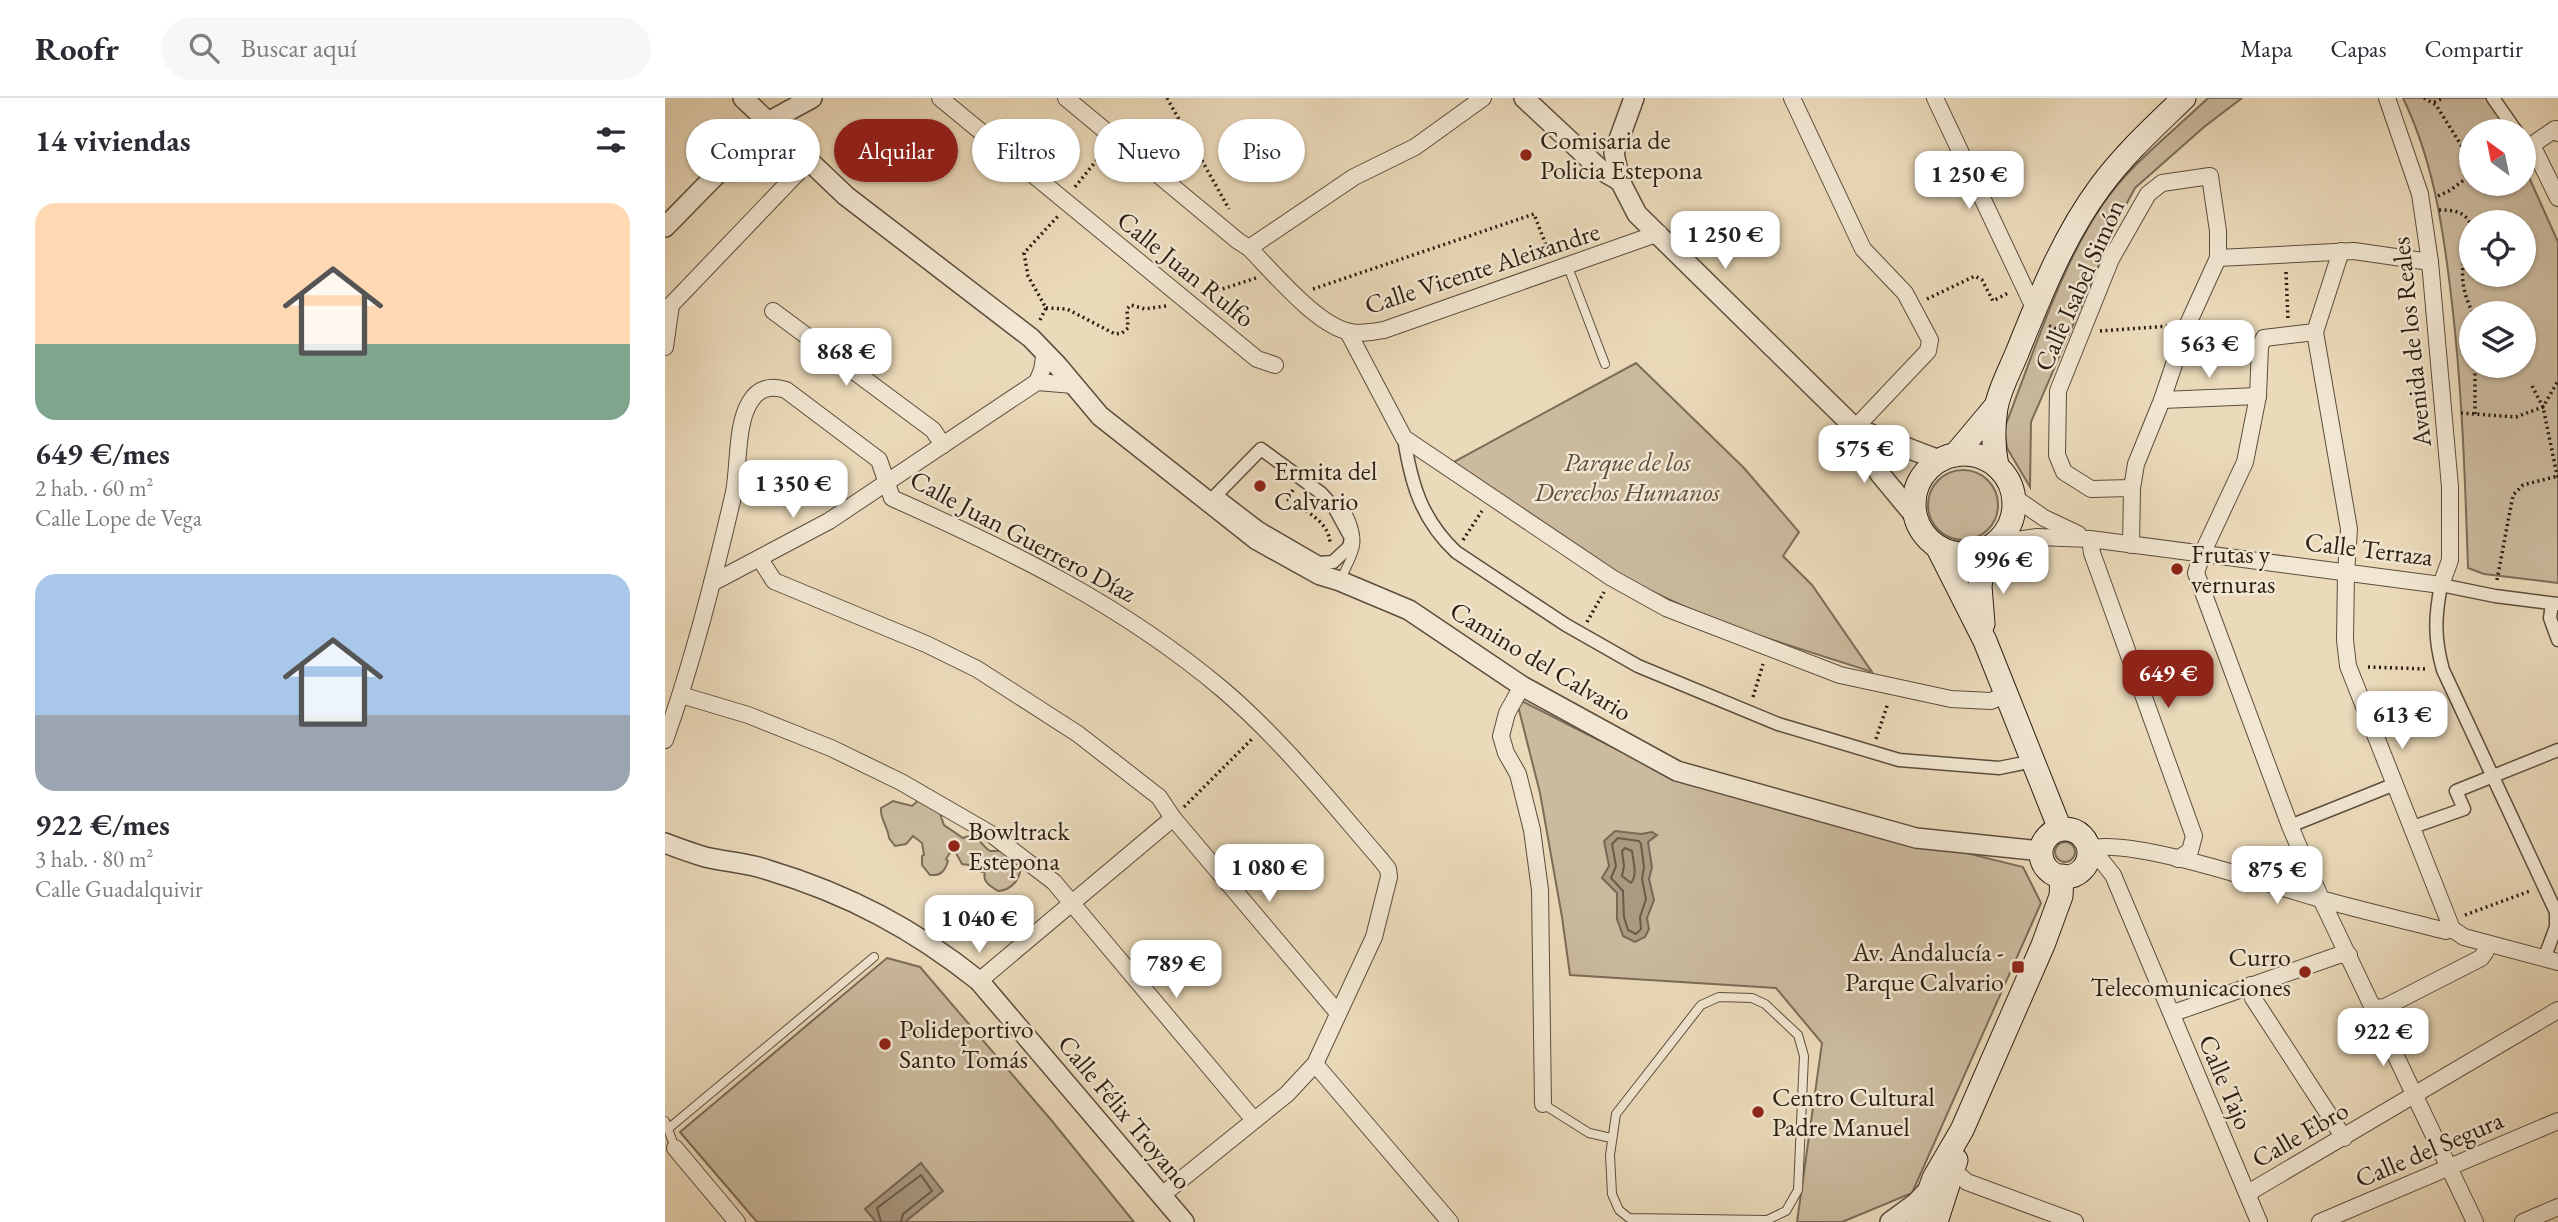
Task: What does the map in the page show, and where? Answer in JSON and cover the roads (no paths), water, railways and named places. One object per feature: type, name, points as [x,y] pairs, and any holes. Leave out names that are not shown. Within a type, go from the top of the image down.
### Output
[{"type":"main road","points":[[1997,466],[1994,450],[1996,406],[2065,244],[2082,212],[2125,155],[2184,98]]},
{"type":"main road","points":[[1996,406],[1947,458],[1927,470],[1913,499],[1914,515],[1919,528],[1938,548],[1985,641],[2060,829]]},
{"type":"main road","points":[[1947,458],[1977,456],[1997,466],[2005,475],[2014,497],[2011,522],[1992,546],[1980,586],[1985,641]]},
{"type":"main road","points":[[1938,548],[1957,554],[1992,546]]},
{"type":"main road","points":[[2060,829],[2076,831],[2087,842],[2089,853],[2080,872],[2055,875],[2045,865],[2041,852],[2047,837],[2060,829]]},
{"type":"main road","points":[[1918,1222],[1930,1188],[1962,1130],[2043,945],[2061,896],[2062,876]]},
{"type":"main road","points":[[1936,1222],[1953,1170],[1962,1130]]},
{"type":"street","name":"Camino del Calvario","points":[[743,98],[765,119]]},
{"type":"street","points":[[774,119],[812,98]]},
{"type":"street","name":"Calle Juan Rulfo","points":[[940,98],[1257,359],[1275,365]]},
{"type":"street","name":"Calle Vicente Aleixandre","points":[[1066,98],[1249,248],[1317,316],[1348,332],[1366,334],[1384,330],[1658,233]]},
{"type":"street","points":[[1249,248],[1354,177],[1415,147],[1483,98]]},
{"type":"street","points":[[1524,98],[1601,170],[1620,181]]},
{"type":"street","points":[[1635,98],[1614,153],[1620,181],[1637,214],[1855,428],[1880,474],[1914,515]]},
{"type":"street","points":[[1792,98],[1863,249],[1905,293],[1930,340],[1928,351],[1855,428]]},
{"type":"street","points":[[1935,98],[2035,310]]},
{"type":"street","name":"Avenida de los Reales","points":[[2387,98],[2420,194],[2430,262],[2450,487],[2450,559],[2441,584]]},
{"type":"street","points":[[2493,98],[2508,119]]},
{"type":"street","points":[[2536,139],[2556,130],[2558,133]]},
{"type":"street","points":[[2536,157],[2558,198]]},
{"type":"street","name":"Camino del Calvario","points":[[820,173],[914,251],[1038,345],[1100,416],[1257,540],[1320,575],[1409,610],[1522,686],[1677,771],[1916,838],[2041,852]]},
{"type":"street","name":"Calle Isabel Simón","points":[[2131,545],[2132,488],[2136,464],[2162,400],[2187,326],[2218,258],[2218,231],[2210,176],[2162,183],[2154,187],[2136,211],[2111,260],[2057,391],[2057,455],[2064,472],[2091,489],[2132,488]]},
{"type":"street","points":[[665,227],[709,182]]},
{"type":"street","points":[[665,347],[671,304],[789,182]]},
{"type":"street","points":[[2218,258],[2341,251],[2430,262]]},
{"type":"street","points":[[2341,251],[2315,332],[2349,529],[2345,640],[2348,666],[2451,925],[2464,937],[2551,961],[2556,912],[2443,670],[2438,651],[2435,617],[2441,584]]},
{"type":"street","points":[[773,311],[933,430],[943,445]]},
{"type":"street","points":[[1348,332],[1404,438],[1410,476],[1432,525],[1456,552],[1580,633],[1639,666],[1748,712],[1899,760],[1999,768],[2034,761]]},
{"type":"street","points":[[2315,332],[2264,338],[2260,346],[2258,396],[2245,462],[2201,554],[2196,573],[2290,826],[2321,899],[2475,1222]]},
{"type":"street","points":[[712,583],[829,521],[1037,382],[1042,370],[1038,345]]},
{"type":"street","points":[[1037,382],[1073,386]]},
{"type":"street","points":[[665,740],[681,695],[712,583],[734,488],[746,410],[759,391],[773,387],[786,390],[880,460],[888,481]]},
{"type":"street","points":[[2162,400],[2258,396]]},
{"type":"street","points":[[1855,428],[1947,458]]},
{"type":"street","points":[[1404,438],[1612,578],[1667,608],[1840,675],[1951,699],[1991,701],[2007,694]]},
{"type":"street","points":[[1261,449],[1321,492],[1334,508],[1351,538],[1349,547],[1333,562],[1319,563],[1259,527],[1216,495],[1261,449]]},
{"type":"street","name":"Calle Juan Guerrero Díaz","points":[[888,481],[892,498],[998,545],[1107,605],[1222,689],[1263,728],[1388,869],[1389,877],[1374,937],[1315,1064],[1287,1094],[1162,1195]]},
{"type":"street","name":"Calle Terraza","points":[[2014,497],[2044,518],[2090,539]]},
{"type":"street","name":"Calle Terraza","points":[[1992,546],[2037,537],[2090,539],[2441,584],[2495,596],[2555,604]]},
{"type":"street","points":[[2090,539],[2092,553],[2194,836],[2190,851],[2178,859]]},
{"type":"street","points":[[760,559],[774,581],[926,644],[977,669],[1078,734],[1159,797],[1173,818],[1338,1013]]},
{"type":"street","points":[[2555,604],[2550,618],[2558,640]]},
{"type":"street","points":[[1522,686],[1507,713],[1501,736],[1506,753],[1518,774],[1532,830],[1540,890],[1543,1104]]},
{"type":"street","points":[[681,695],[748,715],[831,748],[901,782],[991,834],[1053,882],[1254,1120]]},
{"type":"street","points":[[2413,827],[2464,809],[2456,791],[2558,750]]},
{"type":"street","points":[[2290,826],[2395,784]]},
{"type":"street","points":[[979,981],[1173,818]]},
{"type":"street","name":"Calle Félix Troyano","points":[[665,843],[704,856],[767,869],[845,898],[904,927],[943,952],[979,981],[1184,1222]]},
{"type":"street","points":[[2089,853],[2113,846],[2178,859],[2446,931],[2451,925]]},
{"type":"street","name":"Calle Tajo","points":[[2089,853],[2108,867],[2259,1222]]},
{"type":"street","points":[[2375,1008],[2385,1007],[2481,958],[2486,951],[2485,943]]},
{"type":"street","points":[[2171,1012],[2339,955],[2349,956]]},
{"type":"street","points":[[2251,985],[2253,998],[2344,1138]]},
{"type":"street","name":"Calle Ebro","points":[[2249,1195],[2253,1190],[2558,1010]]},
{"type":"street","points":[[1315,1064],[1450,1222]]},
{"type":"street","name":"Calle del Segura","points":[[2320,1222],[2558,1121]]},
{"type":"street","points":[[675,1148],[737,1222]]},
{"type":"street","points":[[1953,1170],[1967,1182],[2075,1222]]},
{"type":"street","points":[[1889,1222],[1916,1203],[1930,1188]]},
{"type":"street","points":[[2523,1222],[2558,1207]]},
{"type":"lane","points":[[1562,269],[1605,364]]},
{"type":"lane","points":[[1340,581],[1356,549],[1356,530],[1348,514]]},
{"type":"lane","points":[[675,1148],[667,1125],[874,957]]},
{"type":"lane","points":[[1719,997],[1752,998],[1765,1004],[1798,1035],[1804,1056],[1798,1190],[1786,1211],[1767,1220],[1629,1218],[1619,1210],[1612,1194],[1611,1138],[1616,1114],[1701,1005],[1719,997]]},
{"type":"lane","points":[[1543,1104],[1588,1133],[1611,1138]]},
{"type":"water","points":[[1615,831],[1641,834],[1652,832],[1657,835],[1648,842],[1652,867],[1649,879],[1654,900],[1647,918],[1649,929],[1645,937],[1635,942],[1623,936],[1617,919],[1617,893],[1602,878],[1609,866],[1604,841]]},
{"type":"water","points":[[921,1163],[943,1191],[905,1222],[876,1222],[865,1209]]},
{"type":"place","name":"Comisaria de Policia Estepona","points":[[1526,155]]},
{"type":"place","name":"Ermita del Calvario","points":[[1260,486]]},
{"type":"place","name":"Frutas y vernuras","points":[[2177,569]]},
{"type":"place","name":"Bowltrack Estepona","points":[[954,846]]},
{"type":"place","name":"Av. Andalucía - Parque Calvario","points":[[2018,967]]},
{"type":"place","name":"Curro Telecomunicaciones","points":[[2305,972]]},
{"type":"place","name":"Polideportivo Santo Tomás","points":[[885,1044]]},
{"type":"place","name":"Centro Cultural Padre Manuel","points":[[1758,1112]]},
{"type":"park label","name":"Parque de los Derechos Humanos","points":[[1627,477]]}]
